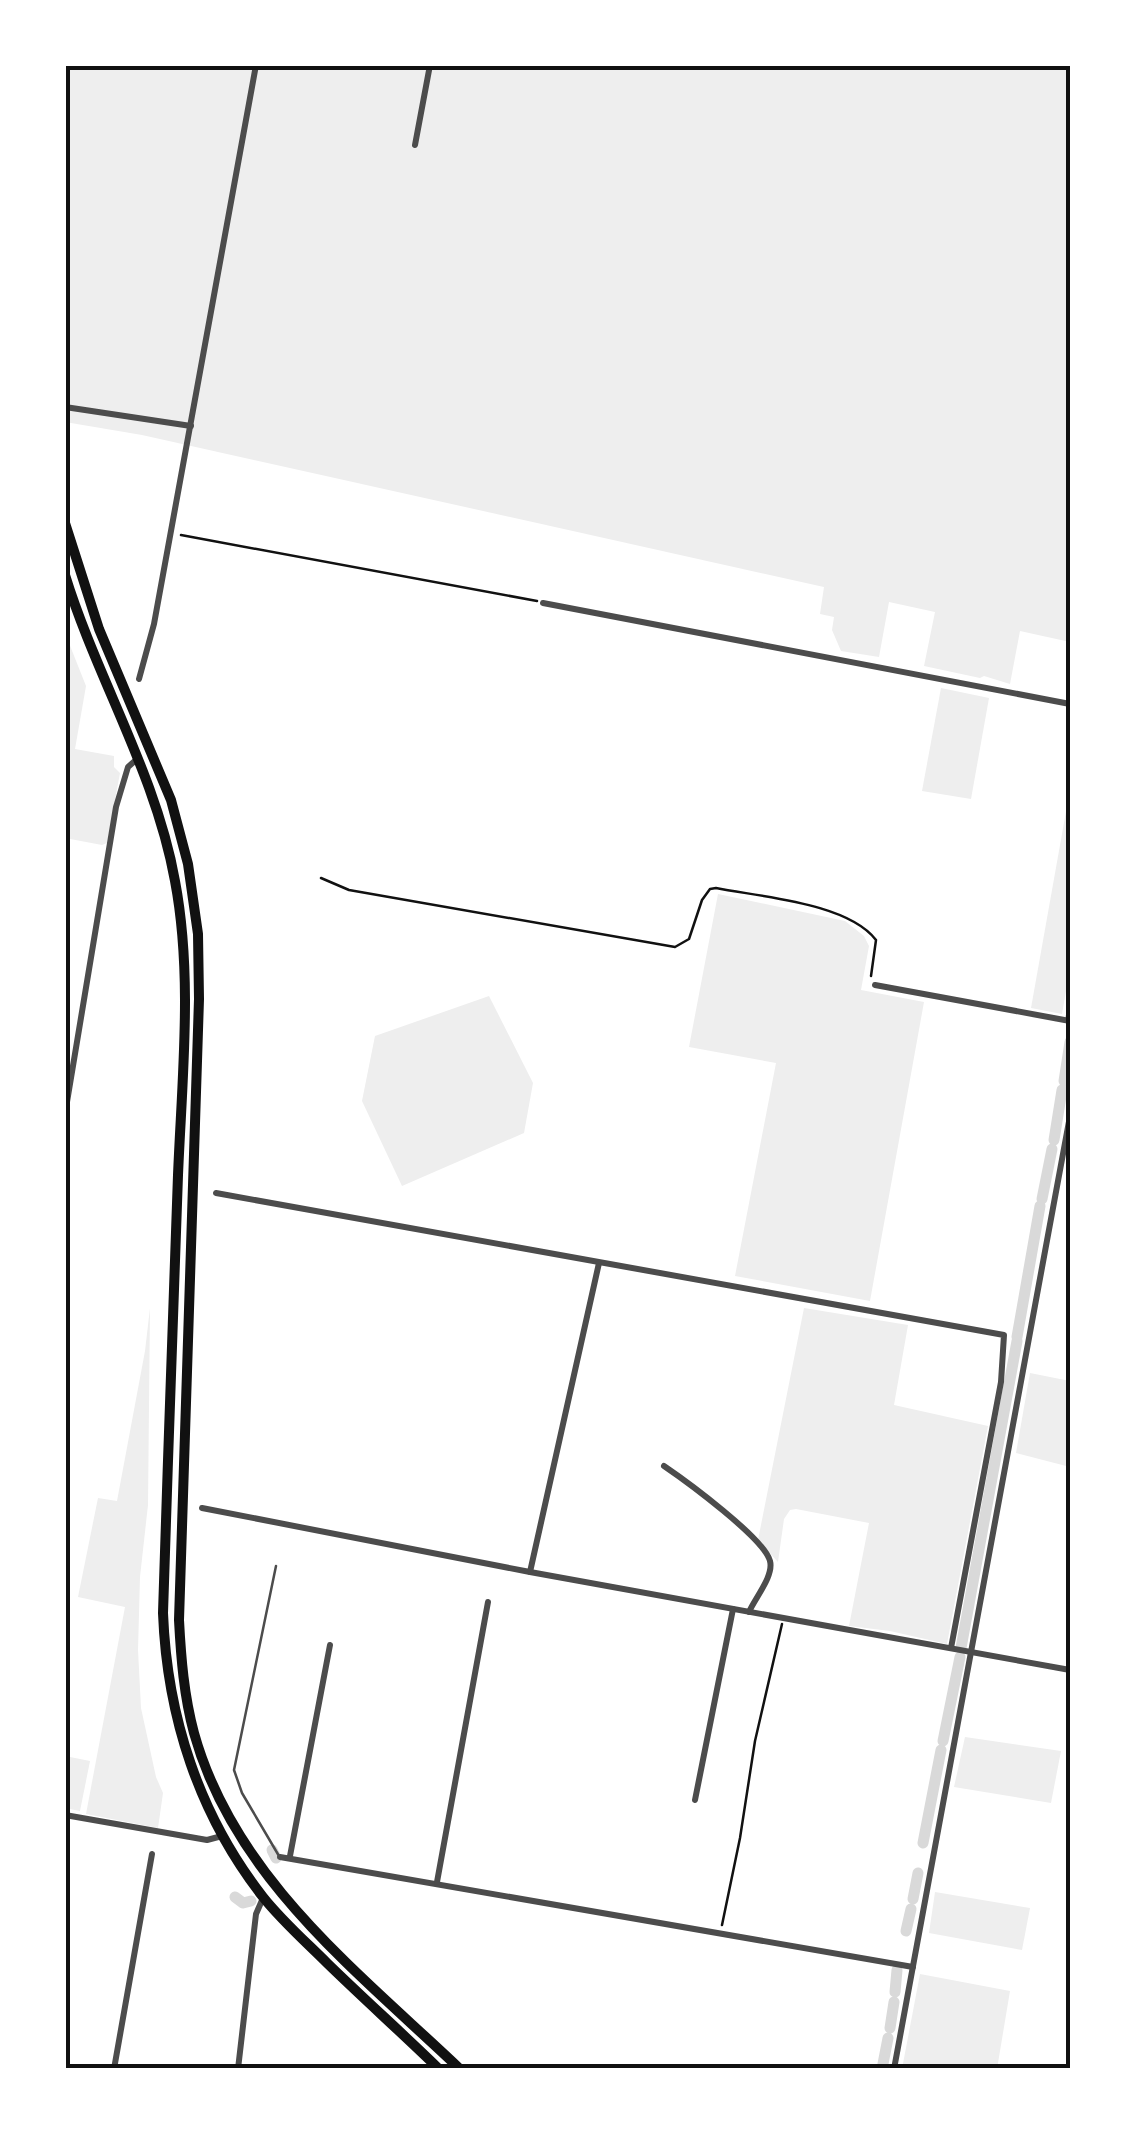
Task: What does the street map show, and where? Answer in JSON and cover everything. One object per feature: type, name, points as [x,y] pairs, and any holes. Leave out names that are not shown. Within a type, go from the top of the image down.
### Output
[{"type":"highway","points":[[65,522],[99,629],[171,800],[188,864],[198,934],[179,1620],[183,1678],[194,1733],[232,1826],[274,1887],[304,1921],[460,2069]]},
{"type":"highway","points":[[65,576],[83,630],[138,758],[169,852],[180,916],[184,972],[163,1613],[164,1653],[178,1726],[197,1786],[222,1836],[264,1898],[439,2069]]},
{"type":"street","points":[[139,679],[154,624],[256,65]]},
{"type":"street","points":[[415,145],[430,65]]},
{"type":"street","points":[[65,407],[191,426]]},
{"type":"street","points":[[543,602],[1070,704]]},
{"type":"street","points":[[65,1114],[116,807],[128,768],[138,758]]},
{"type":"street","points":[[876,985],[1069,1021]]},
{"type":"street","points":[[894,2069],[1070,1116]]},
{"type":"street","points":[[216,1192],[1004,1336],[1000,1382],[951,1648]]},
{"type":"street","points":[[530,1572],[599,1263]]},
{"type":"street","points":[[664,1466],[726,1513],[765,1552],[770,1571],[749,1612]]},
{"type":"street","points":[[202,1508],[1070,1670]]},
{"type":"street","points":[[436,1882],[488,1602]]},
{"type":"street","points":[[695,1800],[734,1609]]},
{"type":"street","points":[[330,1645],[285,1856],[913,1967]]},
{"type":"street","points":[[65,1815],[207,1840],[222,1836]]},
{"type":"street","points":[[114,2069],[152,1854]]},
{"type":"street","points":[[238,2069],[256,1914],[264,1898]]},
{"type":"lane","points":[[1069,1021],[1070,988]]},
{"type":"lane","points":[[276,1566],[234,1770],[242,1792],[285,1856]]},
{"type":"path","points":[[170,534],[543,602]]},
{"type":"path","points":[[321,878],[349,890],[675,947],[689,940],[704,895],[716,888],[821,909],[866,928],[876,940],[870,979],[876,985]]},
{"type":"path","points":[[720,1932],[763,1702],[784,1618]]},
{"type":"shaded area","points":[[65,65],[1070,65],[1070,642],[1020,631],[1010,684],[924,666],[935,612],[889,602],[879,657],[841,651],[832,630],[834,617],[820,614],[824,587],[142,435],[65,422]]},
{"type":"shaded area","points":[[65,633],[86,686],[75,749],[114,756],[114,767],[120,773],[107,843],[102,845],[65,838]]},
{"type":"shaded area","points":[[941,688],[989,698],[971,799],[922,791]]},
{"type":"shaded area","points":[[1070,789],[1070,968],[1062,1014],[1031,1008]]},
{"type":"shaded area","points":[[718,894],[845,921],[864,936],[869,946],[861,990],[924,1002],[870,1301],[735,1276],[776,1063],[689,1047]]},
{"type":"shaded area","points":[[489,996],[533,1083],[524,1133],[402,1186],[362,1101],[375,1036]]},
{"type":"shaded area","points":[[150,1308],[148,1505],[140,1577],[138,1650],[141,1708],[163,1793],[158,1828],[86,1814],[125,1607],[78,1597],[98,1498],[117,1501]]},
{"type":"shaded area","points":[[804,1308],[908,1325],[894,1405],[988,1426],[947,1644],[849,1626],[869,1523],[796,1509],[790,1510],[784,1519],[778,1562],[758,1540]]},
{"type":"shaded area","points":[[1030,1373],[1070,1381],[1070,1467],[1016,1453]]},
{"type":"shaded area","points":[[965,1737],[1061,1751],[1051,1803],[954,1787]]},
{"type":"shaded area","points":[[65,1756],[90,1761],[80,1811],[65,1808]]},
{"type":"shaded area","points":[[935,1892],[1030,1908],[1022,1950],[929,1933]]},
{"type":"shaded area","points":[[920,1974],[1010,1991],[997,2069],[902,2069]]},
{"type":"waterway","points":[[1064,1081],[1070,1042]]},
{"type":"waterway","points":[[1054,1140],[1062,1090]]},
{"type":"waterway","points":[[1042,1199],[1052,1149]]},
{"type":"waterway","points":[[1017,1337],[1040,1206]]},
{"type":"waterway","points":[[961,1648],[1017,1341]]},
{"type":"waterway","points":[[943,1741],[960,1657]]},
{"type":"waterway","points":[[923,1843],[941,1750]]},
{"type":"waterway","points":[[272,1850],[276,1858]]},
{"type":"waterway","points":[[913,1899],[918,1873]]},
{"type":"waterway","points":[[235,1897],[243,1903],[251,1901]]},
{"type":"waterway","points":[[906,1931],[911,1909]]},
{"type":"waterway","points":[[895,1992],[897,1970]]},
{"type":"waterway","points":[[890,2028],[894,2002]]},
{"type":"waterway","points":[[882,2069],[888,2038]]}]
